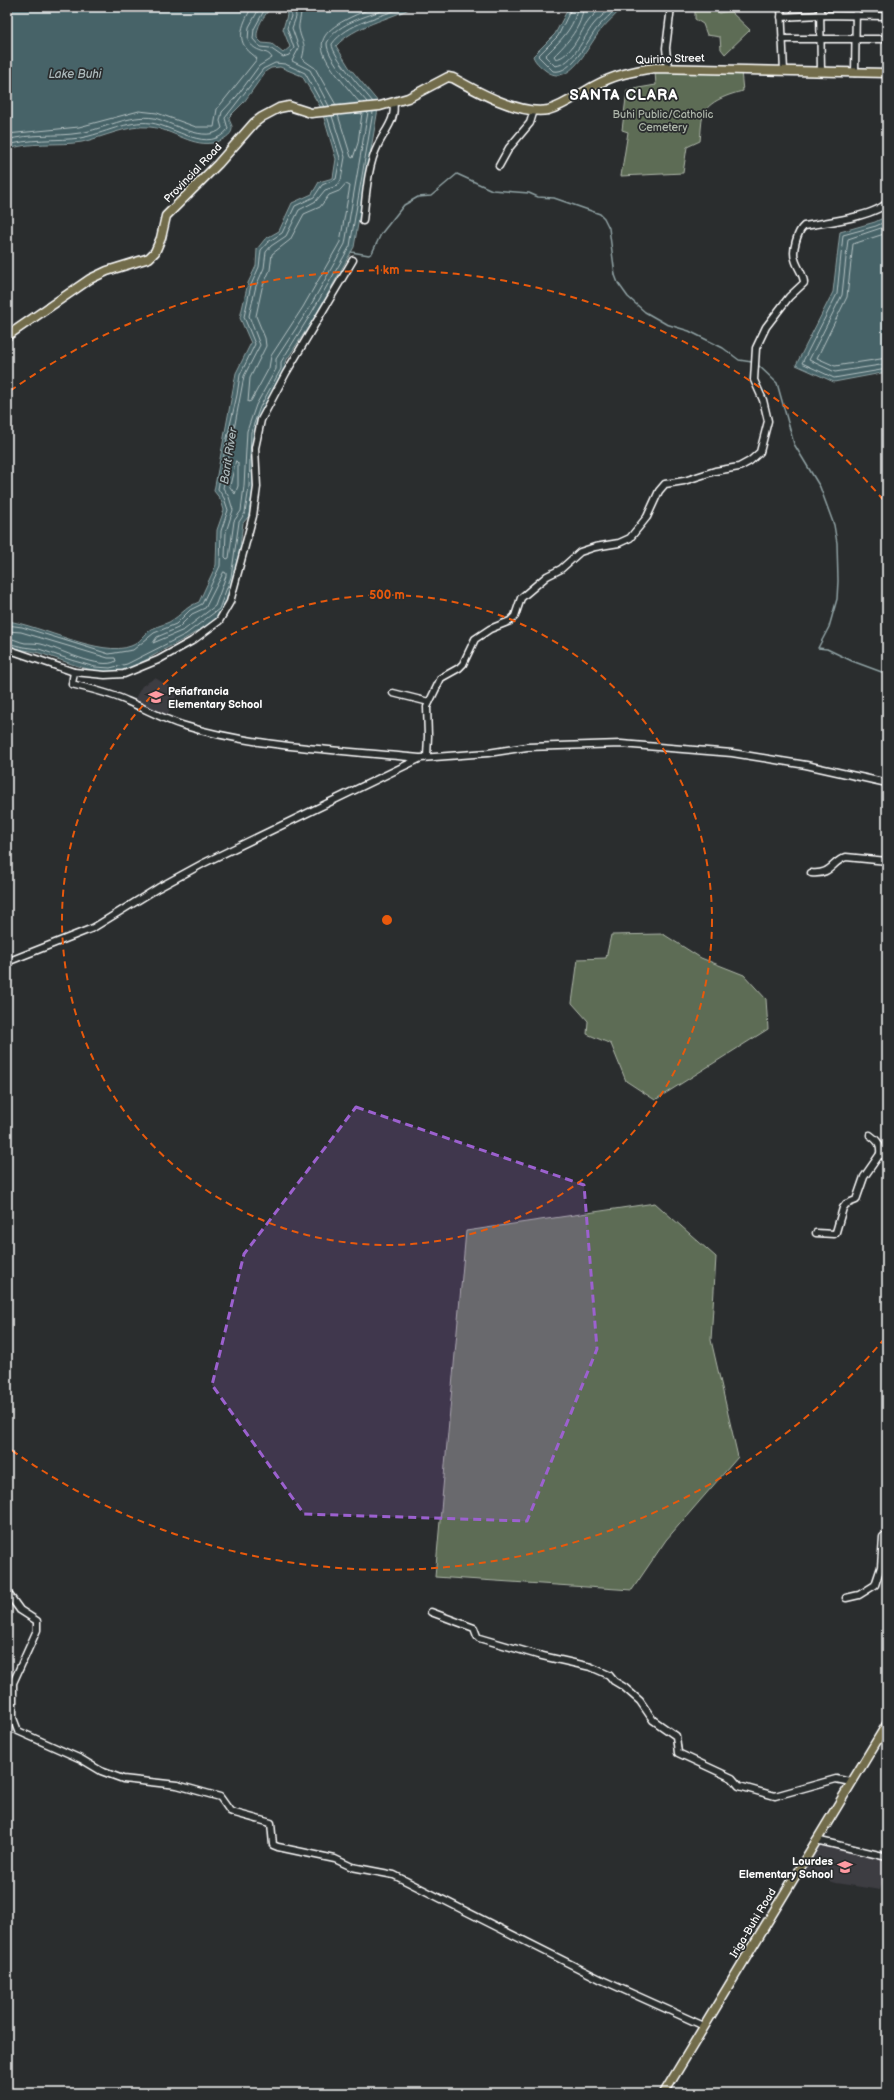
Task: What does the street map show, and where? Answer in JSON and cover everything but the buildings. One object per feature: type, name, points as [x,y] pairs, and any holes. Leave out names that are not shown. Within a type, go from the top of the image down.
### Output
[{"type":"main road","name":"Quirino Street","points":[[380,106],[408,98],[448,77],[511,105],[534,110],[546,110],[619,75],[642,70],[668,68],[887,73]]},
{"type":"main road","name":"Provincial Road","points":[[7,336],[90,279],[107,271],[150,258],[155,252],[161,238],[166,216],[218,164],[254,123],[262,117],[279,108],[289,106],[311,113],[380,106]]},
{"type":"main road","name":"Iriga-Buhi Road","points":[[664,2093],[887,1724]]},
{"type":"street","points":[[668,68],[666,48],[671,7]]},
{"type":"street","points":[[780,7],[784,71]]},
{"type":"street","points":[[820,7],[821,72]]},
{"type":"street","points":[[855,73],[856,7]]},
{"type":"street","points":[[781,18],[820,15],[887,16]]},
{"type":"street","points":[[782,39],[887,39]]},
{"type":"street","points":[[363,221],[370,172],[378,145],[395,112],[393,102]]},
{"type":"street","points":[[499,166],[509,148],[530,123],[534,110]]},
{"type":"street","points":[[424,758],[427,708],[429,702],[441,678],[459,668],[463,664],[475,639],[490,629],[513,619],[519,600],[546,576],[561,569],[583,551],[619,543],[630,538],[647,517],[663,485],[684,481],[716,471],[739,467],[758,454],[763,445],[768,421],[762,396],[754,380],[754,360],[756,348],[766,327],[789,297],[804,283],[804,278],[794,257],[799,232],[802,228],[873,211],[887,203]]},
{"type":"street","points":[[7,649],[74,672],[105,675],[124,674],[158,660],[192,641],[219,621],[230,602],[253,516],[257,487],[255,448],[261,420],[286,373],[354,260]]},
{"type":"street","points":[[74,672],[72,684],[127,701],[150,713],[182,725],[222,736],[302,746],[424,758],[481,754],[527,747],[576,744],[665,747],[732,753],[806,765],[887,783]]},
{"type":"street","points":[[393,693],[429,702]]},
{"type":"street","points":[[7,962],[93,928],[158,888],[204,863],[424,758]]},
{"type":"street","points":[[811,873],[826,872],[841,859],[846,857],[887,861]]},
{"type":"street","points":[[816,1233],[834,1234],[836,1232],[843,1208],[846,1204],[856,1200],[864,1177],[880,1154],[881,1148],[878,1141],[870,1135]]},
{"type":"street","points":[[880,1154],[887,1157]]},
{"type":"street","points":[[846,1598],[859,1595],[875,1585],[881,1568],[883,1537],[887,1538]]},
{"type":"street","points":[[7,1592],[20,1610],[37,1620],[38,1624],[37,1630],[13,1683],[13,1718],[18,1731],[81,1759],[101,1771],[122,1779],[177,1785],[220,1797],[234,1814],[271,1823],[273,1845],[335,1859],[352,1867],[394,1875],[568,1964],[704,2026]]},
{"type":"street","points":[[431,1612],[474,1628],[479,1638],[591,1668],[609,1676],[640,1701],[653,1720],[676,1736],[678,1753],[732,1778],[739,1786],[779,1796],[832,1779],[851,1782]]},
{"type":"street","points":[[816,1840],[887,1857]]},
{"type":"street","points":[[670,2093],[671,2082]]},
{"type":"highlighted area","points":[[356,1107],[584,1185],[597,1349],[527,1521],[304,1514],[212,1385],[244,1254]]},
{"type":"shaded area","name":"Peñafrancia Elementary School","points":[[155,678],[178,691],[167,717],[133,702],[142,686]]},
{"type":"shaded area","name":"Lourdes Elementary School","points":[[819,1842],[887,1859],[887,1868],[880,1890],[836,1883],[801,1872]]},
{"type":"green space","points":[[695,7],[716,7],[719,13],[730,11],[750,30],[725,54],[721,49],[720,37],[707,35],[703,24],[695,19]]},
{"type":"green space","name":"Buhi Public/Catholic Cemetery","points":[[741,71],[743,91],[714,102],[706,110],[702,118],[700,141],[687,147],[683,173],[621,176],[628,132],[622,130],[627,90],[656,85],[655,72]]},
{"type":"green space","points":[[663,934],[701,958],[744,975],[766,999],[768,1029],[655,1100],[626,1081],[611,1044],[587,1034],[588,1021],[572,1003],[578,959],[606,958],[611,935]]},
{"type":"green space","points":[[655,1203],[716,1257],[711,1340],[738,1457],[666,1540],[632,1590],[435,1577],[466,1231]]},
{"type":"water","points":[[7,7],[272,7],[261,21],[257,38],[262,43],[272,44],[283,53],[290,47],[283,29],[287,15],[285,7],[413,7],[362,28],[344,39],[336,46],[349,67],[379,103],[354,247],[316,315],[284,364],[287,367],[264,409],[253,455],[253,487],[249,516],[243,523],[235,580],[228,602],[219,615],[192,635],[133,667],[116,671],[93,670],[39,653],[7,646],[7,621],[36,628],[70,640],[104,648],[119,649],[134,645],[152,629],[172,621],[188,608],[199,602],[216,565],[217,530],[224,510],[221,500],[214,491],[236,373],[251,343],[240,318],[248,283],[256,266],[257,249],[265,239],[279,231],[292,203],[312,194],[319,182],[333,178],[336,159],[321,108],[302,76],[280,67],[271,68],[266,71],[244,102],[229,117],[232,131],[224,139],[217,142],[200,143],[167,131],[150,127],[141,127],[124,130],[82,142],[24,146],[7,150]]},
{"type":"water","points":[[569,7],[622,7],[601,30],[578,63],[570,70],[562,74],[554,75],[541,67],[533,56],[555,34]]},
{"type":"water","points":[[887,216],[887,372],[834,382],[796,365],[833,292],[840,232],[875,222]]},
{"type":"waterway","points":[[351,252],[369,255],[372,253],[381,234],[404,205],[418,197],[431,196],[457,174],[492,190],[529,193],[538,197],[554,198],[600,214],[604,218],[609,228],[615,275],[618,283],[628,297],[645,312],[666,324],[689,331],[723,348],[739,360],[752,362]]},
{"type":"waterway","points":[[758,365],[777,383],[794,444],[820,487],[834,525],[837,543],[837,599],[829,627],[818,648],[827,649],[852,661],[887,674]]},
{"type":"place","name":"Peñafrancia Elementary School","points":[[156,697]]},
{"type":"place","name":"Lourdes Elementary School","points":[[845,1867]]},
{"type":"district","name":"SANTA CLARA","points":[[624,95]]},
{"type":"water label","name":"Lake Buhi","points":[[75,74]]},
{"type":"water label","name":"Barit River","points":[[229,456]]}]
